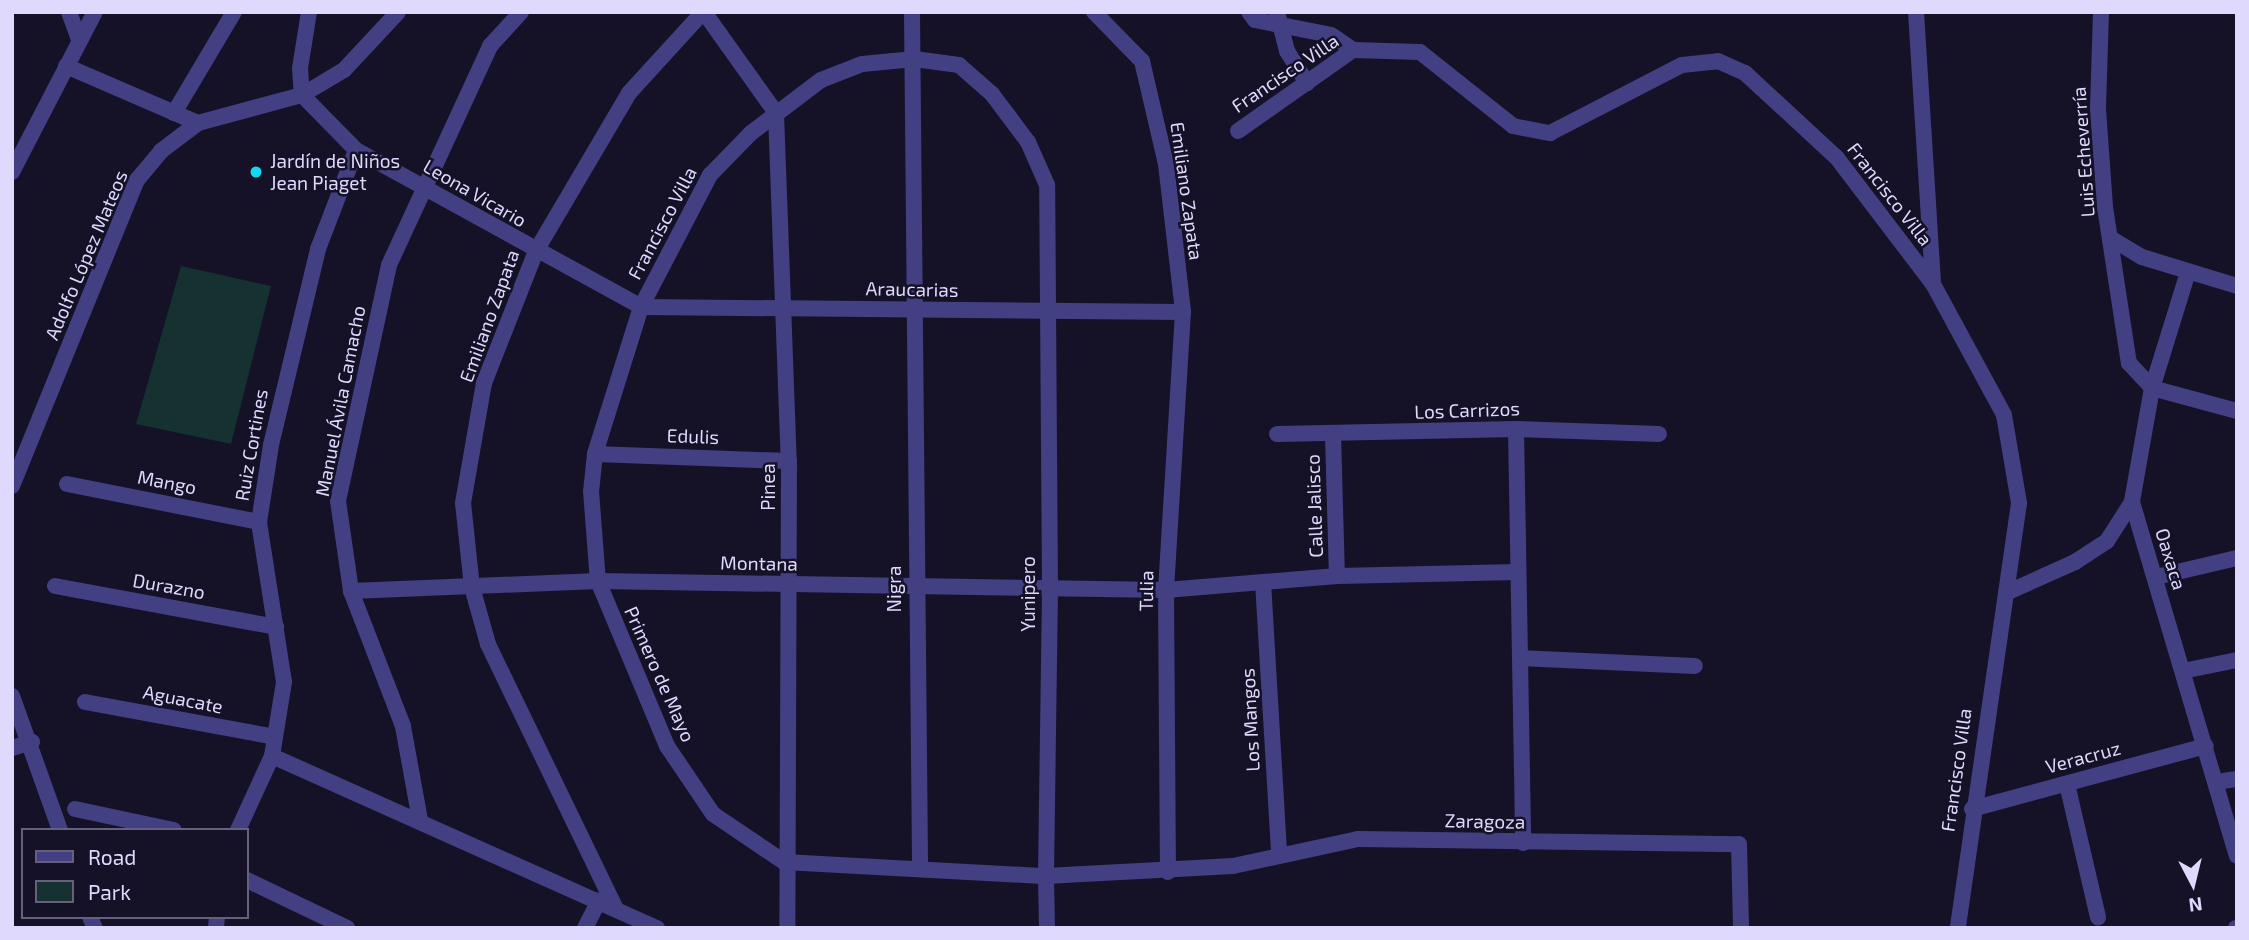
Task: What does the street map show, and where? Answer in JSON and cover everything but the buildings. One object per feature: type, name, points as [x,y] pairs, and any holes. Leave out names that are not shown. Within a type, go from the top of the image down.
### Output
[{"type":"street","points":[[69,12],[79,40]]},
{"type":"street","points":[[12,172],[95,12]]},
{"type":"street","points":[[174,113],[234,12]]},
{"type":"street","points":[[302,95],[300,68],[309,12]]},
{"type":"street","name":"Adolfo López Mateos","points":[[12,486],[137,180],[161,151],[198,124],[302,95],[344,70],[398,12]]},
{"type":"street","name":"Manuel Ávila Camacho","points":[[420,820],[403,726],[351,591],[338,501],[389,265],[490,46],[521,12]]},
{"type":"street","points":[[703,12],[776,113]]},
{"type":"street","name":"Emiliano Zapata","points":[[615,907],[488,644],[472,587],[463,503],[484,383],[536,251],[629,93],[703,12]]},
{"type":"street","name":"Nigra","points":[[912,12],[917,310],[914,588],[920,867]]},
{"type":"street","name":"Emiliano Zapata","points":[[1094,12],[1142,61],[1166,164],[1182,312]]},
{"type":"street","points":[[1249,12],[1255,20],[1279,19],[1331,35],[1353,50]]},
{"type":"street","points":[[1916,12],[1933,284]]},
{"type":"street","name":"Luis Echeverría","points":[[2101,12],[2098,109],[2105,207],[2112,239],[2142,257],[2237,286]]},
{"type":"street","points":[[1279,19],[1287,51],[1307,83]]},
{"type":"street","name":"Francisco Villa","points":[[1238,131],[1353,50],[1420,52],[1513,127],[1550,133],[1682,65],[1717,61],[1745,73],[1837,158],[1933,284],[2004,415],[2018,503],[1972,809],[1958,928]]},
{"type":"street","name":"Francisco Villa","points":[[640,307],[710,175],[776,113],[821,80],[862,64],[914,59],[959,65],[992,94],[1028,142],[1046,186],[1046,311]]},
{"type":"street","points":[[66,66],[198,124]]},
{"type":"street","name":"Leona Vicario","points":[[302,95],[356,150],[640,307]]},
{"type":"street","name":"Pinea","points":[[776,113],[789,461],[784,862],[787,928]]},
{"type":"street","name":"Ruiz Cortines","points":[[239,828],[272,756],[284,681],[259,522],[283,386],[317,249],[356,150]]},
{"type":"street","points":[[2112,239],[2129,363],[2152,388],[2237,411]]},
{"type":"street","name":"Oaxaca","points":[[2188,272],[2152,388],[2132,502],[2237,856]]},
{"type":"street","name":"Araucarias","points":[[640,307],[1182,312]]},
{"type":"street","name":"Primero de Mayo","points":[[640,307],[595,454],[591,491],[598,581],[675,758],[713,814],[784,862]]},
{"type":"street","name":"Yunipero","points":[[1046,311],[1050,591],[1047,928]]},
{"type":"street","name":"Tulia","points":[[1168,872],[1166,590],[1182,312]]},
{"type":"street","points":[[1516,429],[1523,843]]},
{"type":"street","name":"Los Carrizos","points":[[1277,434],[1333,435],[1516,429],[1659,434]]},
{"type":"street","name":"Calle Jalisco","points":[[1333,435],[1336,576]]},
{"type":"street","name":"Edulis","points":[[595,454],[789,461]]},
{"type":"street","name":"Mango","points":[[67,484],[259,522]]},
{"type":"street","points":[[2006,593],[2076,562],[2107,541],[2132,502]]},
{"type":"street","points":[[2156,577],[2237,558]]},
{"type":"street","name":"Montana","points":[[351,591],[598,581],[1050,591],[1166,590],[1336,576],[1518,572]]},
{"type":"street","name":"Los Mangos","points":[[1263,582],[1279,855]]},
{"type":"street","name":"Durazno","points":[[55,586],[276,627]]},
{"type":"street","points":[[1520,658],[1695,666]]},
{"type":"street","points":[[2183,671],[2237,660]]},
{"type":"street","points":[[12,696],[32,742],[59,828]]},
{"type":"street","name":"Aguacate","points":[[85,702],[275,737]]},
{"type":"street","points":[[12,748],[32,742]]},
{"type":"street","name":"Veracruz","points":[[1972,809],[2206,746]]},
{"type":"street","points":[[272,756],[657,928]]},
{"type":"street","points":[[2217,782],[2237,779]]},
{"type":"street","points":[[2067,784],[2098,917]]},
{"type":"street","points":[[75,809],[165,828]]},
{"type":"street","name":"Zaragoza","points":[[1168,872],[1233,866],[1358,839],[1739,844],[1741,928]]},
{"type":"street","points":[[784,862],[920,867],[1046,876],[1168,872]]},
{"type":"street","points":[[248,880],[347,928]]},
{"type":"street","points":[[585,928],[599,900]]},
{"type":"green space","points":[[181,266],[271,286],[231,444],[136,424]]},
{"type":"place","name":"Jardín de Niños Jean Piaget","points":[[256,172]]}]
